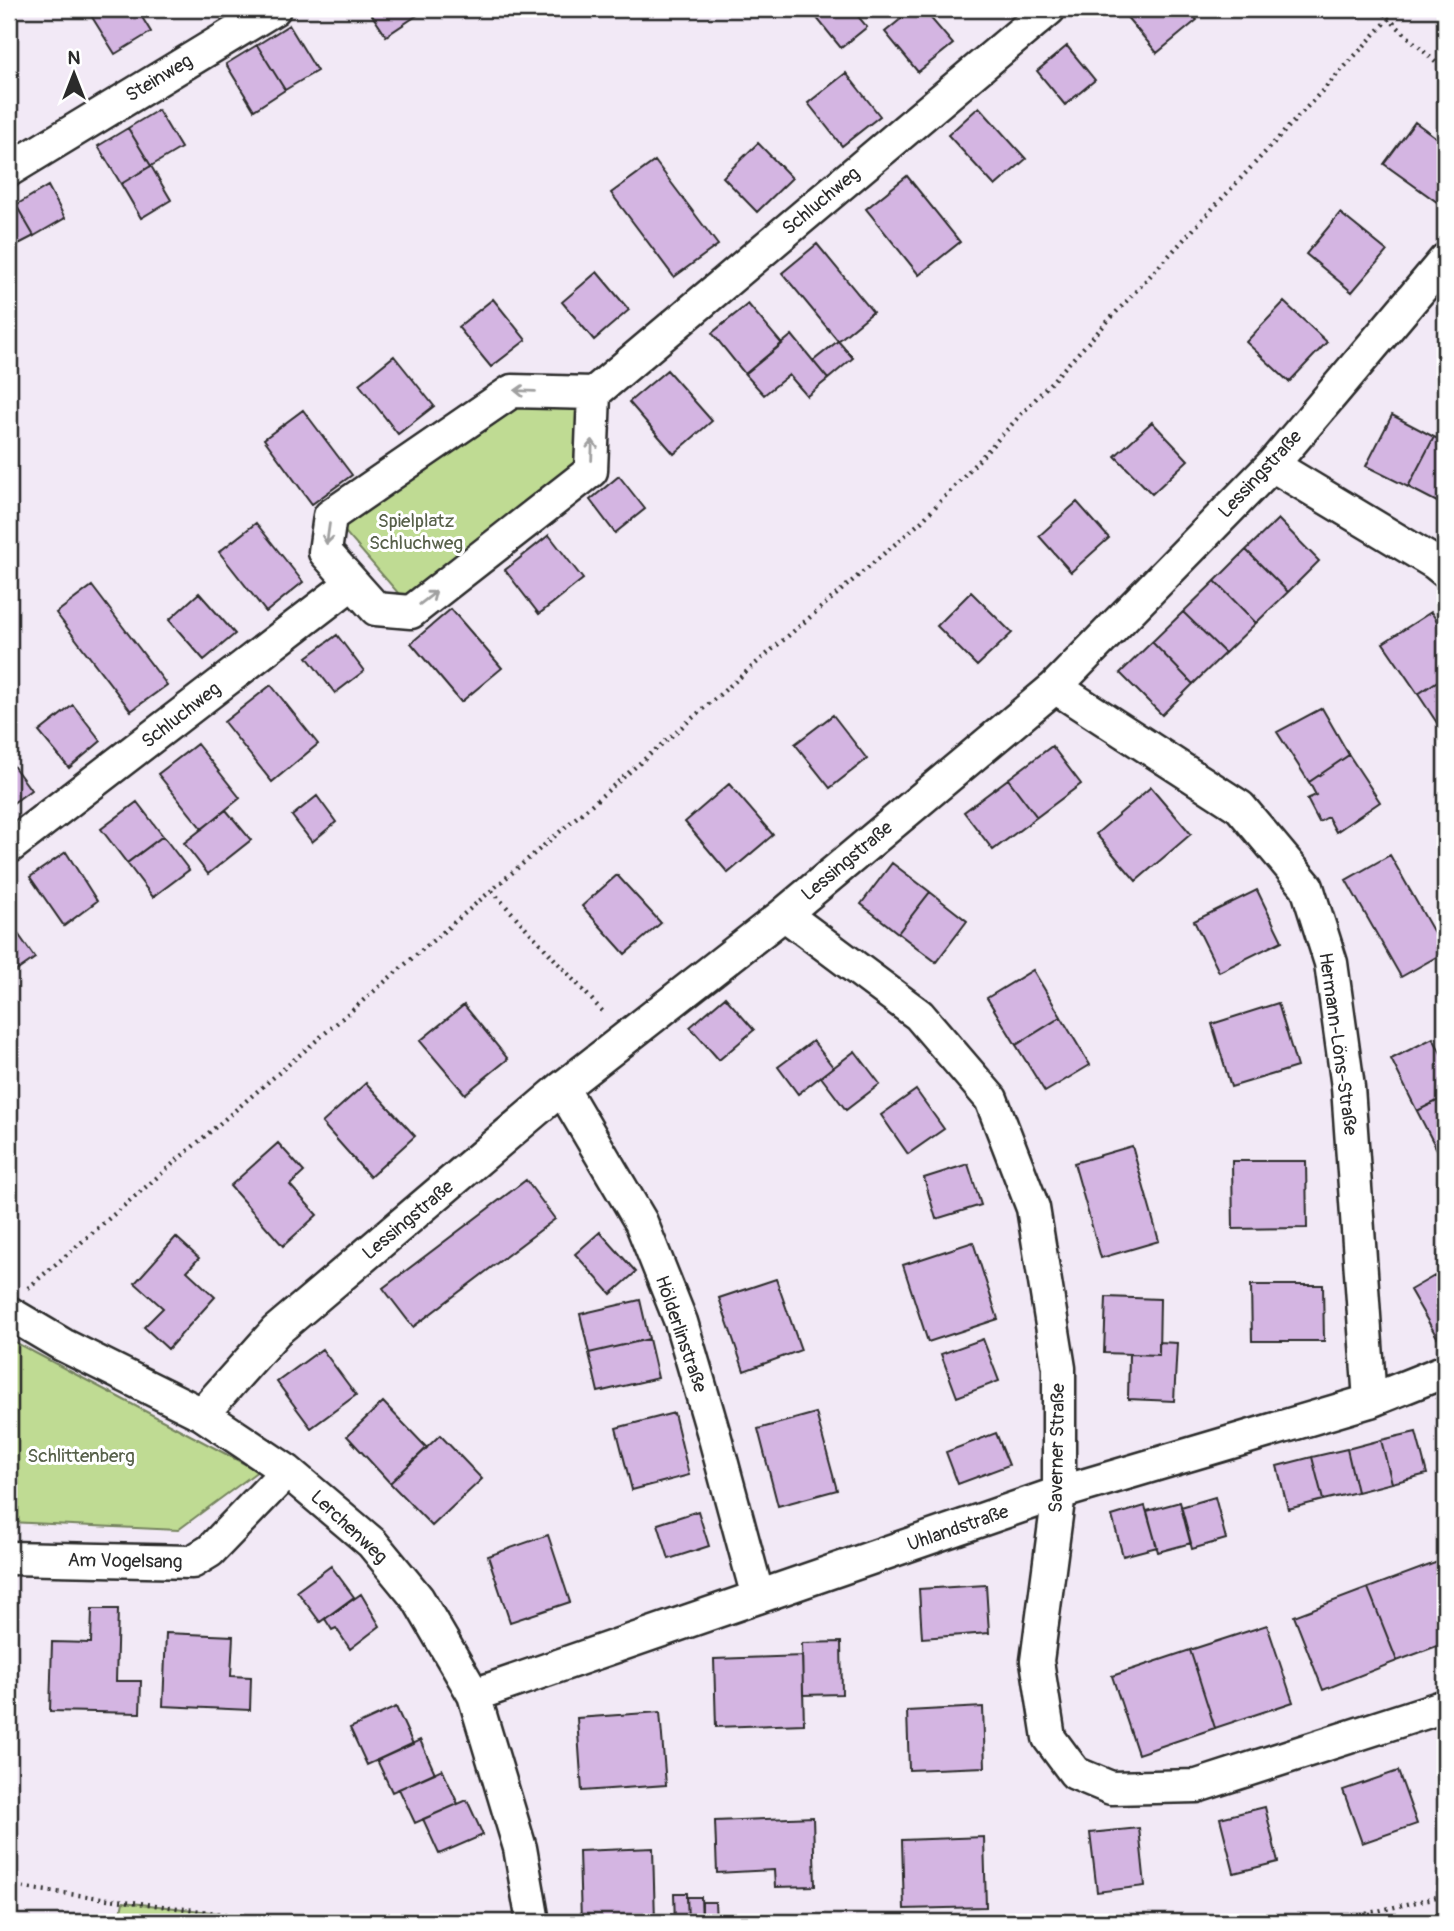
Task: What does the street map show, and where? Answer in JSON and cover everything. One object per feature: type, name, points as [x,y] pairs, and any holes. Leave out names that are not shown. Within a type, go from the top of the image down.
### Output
[{"type":"street","name":"Steinweg","points":[[9,170],[274,9]]},
{"type":"street","name":"Schluchweg","points":[[594,393],[1049,9]]},
{"type":"street","name":"Lessingstraße","points":[[202,1414],[276,1331],[562,1088],[784,914],[1055,687],[1272,465],[1445,260]]},
{"type":"street","points":[[512,391],[594,393],[591,471],[411,612],[376,609],[326,552],[330,516],[512,391]]},
{"type":"street","points":[[1272,465],[1445,571]]},
{"type":"street","name":"Schluchweg","points":[[9,847],[352,583]]},
{"type":"street","name":"Hermann-Löns-Straße","points":[[1055,687],[1240,807],[1307,887],[1331,963],[1348,1087],[1370,1401]]},
{"type":"street","name":"Saverner Straße","points":[[784,914],[919,1015],[990,1099],[1033,1208],[1059,1368],[1059,1493],[1037,1661],[1049,1738],[1075,1773],[1111,1788],[1197,1786],[1445,1706]]},
{"type":"street","name":"Hölderlinstraße","points":[[562,1088],[641,1222],[681,1322],[758,1597]]},
{"type":"street","name":"Lerchenweg","points":[[14,1304],[63,1345],[202,1414],[288,1471],[372,1544],[418,1599],[474,1695],[520,1848],[533,1922]]},
{"type":"street","name":"Uhlandstraße","points":[[474,1695],[1059,1493],[1370,1401],[1445,1371]]},
{"type":"street","name":"Am Vogelsang","points":[[9,1558],[192,1562],[210,1551],[288,1471]]},
{"type":"path","points":[[1380,9],[1445,71]]},
{"type":"path","points":[[14,1304],[922,520],[1388,19]]},
{"type":"path","points":[[492,891],[628,1038]]},
{"type":"path","points":[[9,1886],[285,1922]]},
{"type":"path","points":[[1332,1922],[1445,1895]]},
{"type":"green space","name":"Spielplatz Schluchweg","points":[[580,404],[576,470],[405,601],[339,525],[513,405]]},
{"type":"green space","name":"Schlittenberg","points":[[9,1339],[258,1471],[178,1530],[9,1522]]},
{"type":"green space","points":[[123,1902],[218,1913],[217,1922],[119,1922]]},
{"type":"building","points":[[87,9],[137,9],[151,32],[115,54]]},
{"type":"building","points":[[368,9],[415,9],[419,14],[386,36]]},
{"type":"building","points":[[816,9],[852,9],[867,27],[841,48],[812,12]]},
{"type":"building","points":[[913,9],[923,9],[953,44],[918,72],[885,32]]},
{"type":"building","points":[[1120,9],[1187,9],[1197,20],[1157,53]]},
{"type":"building","points":[[289,25],[317,71],[285,90],[257,45]]},
{"type":"building","points":[[257,45],[285,90],[254,110],[226,64]]},
{"type":"building","points":[[1067,46],[1095,80],[1065,105],[1037,71]]},
{"type":"building","points":[[846,73],[880,116],[842,146],[808,103]]},
{"type":"building","points":[[979,107],[1026,159],[995,186],[948,135]]},
{"type":"building","points":[[158,110],[181,148],[151,166],[128,128]]},
{"type":"building","points":[[1415,122],[1445,144],[1445,191],[1437,202],[1384,164]]},
{"type":"building","points":[[128,128],[151,166],[121,184],[98,146]]},
{"type":"building","points":[[758,143],[792,178],[757,212],[723,177]]},
{"type":"building","points":[[655,161],[718,245],[674,277],[611,193]]},
{"type":"building","points":[[151,166],[171,200],[141,218],[121,184]]},
{"type":"building","points":[[907,176],[960,242],[919,275],[866,209]]},
{"type":"building","points":[[48,186],[65,218],[34,236],[16,205]]},
{"type":"building","points":[[16,205],[34,236],[9,249],[9,209]]},
{"type":"building","points":[[1340,213],[1387,251],[1352,292],[1306,254]]},
{"type":"building","points":[[817,244],[873,312],[838,341],[782,273]]},
{"type":"building","points":[[597,272],[629,310],[594,340],[562,302]]},
{"type":"building","points":[[493,299],[526,340],[491,367],[458,327]]},
{"type":"building","points":[[1284,302],[1327,342],[1289,382],[1246,342]]},
{"type":"building","points":[[748,304],[782,344],[745,374],[712,333]]},
{"type":"building","points":[[792,335],[828,379],[807,396],[789,375],[764,395],[745,374]]},
{"type":"building","points":[[838,341],[853,358],[828,379],[813,361]]},
{"type":"building","points":[[394,356],[434,406],[398,434],[359,384]]},
{"type":"building","points":[[667,370],[712,421],[674,454],[629,402]]},
{"type":"building","points":[[303,410],[352,475],[312,504],[264,439]]},
{"type":"building","points":[[1392,415],[1434,437],[1408,487],[1366,466]]},
{"type":"building","points":[[1152,422],[1188,460],[1152,494],[1115,456]]},
{"type":"building","points":[[1434,437],[1445,442],[1445,506],[1408,487]]},
{"type":"building","points":[[619,476],[645,509],[615,533],[590,500]]},
{"type":"building","points":[[1077,502],[1109,538],[1071,572],[1039,536]]},
{"type":"building","points":[[1278,519],[1319,561],[1288,592],[1246,550]]},
{"type":"building","points":[[256,523],[303,582],[266,612],[219,552]]},
{"type":"building","points":[[549,535],[583,579],[539,614],[505,570]]},
{"type":"building","points":[[1246,550],[1288,592],[1256,623],[1215,581]]},
{"type":"building","points":[[1215,581],[1256,623],[1225,653],[1183,612]]},
{"type":"building","points":[[92,586],[167,685],[131,711],[56,613]]},
{"type":"building","points":[[971,592],[1012,633],[977,666],[937,626]]},
{"type":"building","points":[[199,593],[235,634],[204,660],[169,620]]},
{"type":"building","points":[[451,609],[502,668],[461,702],[411,643]]},
{"type":"building","points":[[1183,612],[1225,653],[1193,684],[1152,642]]},
{"type":"building","points":[[1431,612],[1445,633],[1445,676],[1418,694],[1383,643]]},
{"type":"building","points":[[337,635],[364,671],[335,693],[307,657]]},
{"type":"building","points":[[1152,642],[1193,684],[1162,715],[1120,673]]},
{"type":"building","points":[[1445,676],[1445,735],[1418,694]]},
{"type":"building","points":[[271,685],[318,744],[272,782],[224,722]]},
{"type":"building","points":[[73,705],[101,741],[69,768],[39,732]]},
{"type":"building","points":[[1322,708],[1349,755],[1309,782],[1277,732]]},
{"type":"building","points":[[833,715],[867,759],[830,788],[795,744]]},
{"type":"building","points":[[197,744],[240,798],[202,829],[158,774]]},
{"type":"building","points":[[1052,746],[1081,784],[1037,817],[1008,779]]},
{"type":"building","points":[[1349,755],[1380,802],[1336,832],[1328,817],[1319,822],[1307,799],[1316,795],[1309,782]]},
{"type":"building","points":[[9,760],[31,790],[9,806]]},
{"type":"building","points":[[1008,779],[1037,817],[993,850],[964,812]]},
{"type":"building","points":[[729,784],[773,835],[728,873],[685,822]]},
{"type":"building","points":[[1151,787],[1191,834],[1136,881],[1096,834]]},
{"type":"building","points":[[317,796],[336,822],[312,842],[292,816]]},
{"type":"building","points":[[137,802],[163,836],[127,863],[101,829]]},
{"type":"building","points":[[226,810],[251,840],[208,874],[184,843]]},
{"type":"building","points":[[163,836],[189,870],[153,897],[127,863]]},
{"type":"building","points":[[66,852],[97,901],[64,926],[30,877]]},
{"type":"building","points":[[1390,855],[1445,952],[1401,977],[1346,880]]},
{"type":"building","points":[[892,863],[930,892],[898,933],[861,904]]},
{"type":"building","points":[[617,875],[661,923],[625,954],[582,906]]},
{"type":"building","points":[[1257,890],[1282,941],[1219,972],[1194,921]]},
{"type":"building","points":[[930,892],[967,921],[936,962],[898,933]]},
{"type":"building","points":[[9,921],[35,958],[9,976]]},
{"type":"building","points":[[1033,970],[1061,1017],[1016,1045],[987,998]]},
{"type":"building","points":[[725,997],[754,1030],[719,1060],[690,1027]]},
{"type":"building","points":[[1278,1003],[1297,1067],[1231,1087],[1212,1024]]},
{"type":"building","points":[[464,1005],[508,1059],[465,1094],[420,1041]]},
{"type":"building","points":[[1061,1017],[1090,1065],[1045,1092],[1016,1045]]},
{"type":"building","points":[[1433,1038],[1445,1061],[1445,1097],[1417,1111],[1391,1059]]},
{"type":"building","points":[[813,1041],[833,1067],[798,1094],[778,1067]]},
{"type":"building","points":[[855,1051],[880,1084],[846,1110],[821,1077]]},
{"type":"building","points":[[366,1083],[415,1136],[370,1177],[322,1123]]},
{"type":"building","points":[[916,1090],[944,1129],[908,1154],[881,1115]]},
{"type":"building","points":[[1445,1097],[1445,1163],[1444,1163],[1417,1111]]},
{"type":"building","points":[[278,1143],[304,1172],[290,1185],[317,1215],[283,1246],[230,1186]]},
{"type":"building","points":[[1132,1146],[1159,1241],[1101,1258],[1074,1163]]},
{"type":"building","points":[[1232,1161],[1306,1161],[1307,1228],[1233,1229]]},
{"type":"building","points":[[968,1164],[981,1205],[936,1219],[924,1178]]},
{"type":"building","points":[[526,1180],[555,1219],[413,1327],[383,1288]]},
{"type":"building","points":[[600,1232],[636,1272],[611,1294],[575,1254]]},
{"type":"building","points":[[176,1237],[199,1258],[187,1271],[215,1297],[168,1349],[144,1327],[163,1308],[135,1283]]},
{"type":"building","points":[[973,1242],[998,1319],[928,1342],[903,1265]]},
{"type":"building","points":[[1445,1270],[1445,1332],[1437,1337],[1410,1290]]},
{"type":"building","points":[[776,1279],[801,1350],[744,1371],[719,1298]]},
{"type":"building","points":[[1251,1285],[1323,1285],[1324,1341],[1252,1341]]},
{"type":"building","points":[[1106,1297],[1160,1299],[1159,1355],[1104,1353]]},
{"type":"building","points":[[640,1300],[649,1339],[589,1353],[580,1314]]},
{"type":"building","points":[[649,1339],[658,1378],[598,1392],[589,1353]]},
{"type":"building","points":[[983,1339],[999,1381],[957,1397],[941,1354]]},
{"type":"building","points":[[1159,1342],[1177,1343],[1174,1401],[1128,1399],[1129,1354],[1159,1355]]},
{"type":"building","points":[[322,1349],[356,1395],[311,1428],[277,1382]]},
{"type":"building","points":[[383,1402],[427,1448],[390,1483],[347,1436]]},
{"type":"building","points":[[674,1413],[689,1475],[632,1490],[616,1428]]},
{"type":"building","points":[[816,1413],[837,1490],[778,1506],[758,1429]]},
{"type":"building","points":[[1416,1432],[1427,1474],[1392,1483],[1381,1440]]},
{"type":"building","points":[[996,1433],[1009,1465],[958,1484],[946,1452]]},
{"type":"building","points":[[440,1435],[482,1479],[432,1526],[390,1483]]},
{"type":"building","points":[[1381,1440],[1392,1483],[1357,1492],[1347,1449]]},
{"type":"building","points":[[1347,1449],[1357,1492],[1323,1500],[1312,1457]]},
{"type":"building","points":[[1312,1457],[1323,1500],[1288,1509],[1277,1466]]},
{"type":"building","points":[[1215,1497],[1226,1539],[1192,1549],[1181,1507]]},
{"type":"building","points":[[1180,1502],[1191,1543],[1158,1552],[1147,1511]]},
{"type":"building","points":[[1145,1506],[1157,1547],[1123,1556],[1112,1516]]},
{"type":"building","points":[[698,1511],[709,1546],[669,1559],[658,1524]]},
{"type":"building","points":[[548,1535],[570,1602],[510,1622],[488,1556]]},
{"type":"building","points":[[1443,1560],[1445,1643],[1397,1661],[1368,1588]]},
{"type":"building","points":[[331,1566],[354,1597],[320,1622],[297,1591]]},
{"type":"building","points":[[986,1585],[989,1633],[922,1638],[919,1589]]},
{"type":"building","points":[[1368,1588],[1397,1661],[1323,1690],[1294,1616]]},
{"type":"building","points":[[361,1594],[380,1626],[350,1649],[336,1628],[332,1630],[325,1619]]},
{"type":"building","points":[[92,1609],[118,1609],[116,1681],[141,1681],[140,1713],[50,1711],[52,1642],[91,1643]]},
{"type":"building","points":[[1267,1625],[1293,1702],[1215,1728],[1190,1650]]},
{"type":"building","points":[[166,1633],[233,1636],[231,1676],[251,1677],[250,1710],[163,1706]]},
{"type":"building","points":[[841,1642],[842,1694],[803,1695],[802,1643]]},
{"type":"building","points":[[1190,1650],[1215,1728],[1138,1754],[1112,1676]]},
{"type":"building","points":[[802,1656],[804,1724],[716,1727],[714,1659]]},
{"type":"building","points":[[396,1707],[413,1744],[367,1765],[350,1728]]},
{"type":"building","points":[[983,1707],[985,1767],[909,1770],[907,1711]]},
{"type":"building","points":[[660,1712],[666,1785],[582,1791],[577,1718]]},
{"type":"building","points":[[420,1740],[435,1773],[392,1792],[377,1760]]},
{"type":"building","points":[[442,1769],[458,1804],[415,1823],[399,1789]]},
{"type":"building","points":[[1398,1771],[1417,1824],[1362,1843],[1343,1790]]},
{"type":"building","points":[[467,1800],[483,1835],[439,1854],[423,1819]]},
{"type":"building","points":[[1265,1807],[1278,1862],[1234,1873],[1220,1818]]},
{"type":"building","points":[[813,1817],[815,1886],[775,1887],[774,1870],[717,1873],[715,1821]]},
{"type":"building","points":[[1139,1828],[1145,1886],[1097,1892],[1090,1833]]},
{"type":"building","points":[[984,1837],[986,1907],[904,1909],[902,1840]]},
{"type":"building","points":[[653,1848],[655,1921],[581,1922],[579,1851]]},
{"type":"building","points":[[674,1893],[687,1893],[688,1922],[675,1922]]},
{"type":"building","points":[[687,1897],[701,1897],[702,1922],[688,1922]]},
{"type":"building","points":[[702,1902],[715,1902],[716,1922],[702,1922]]}]
